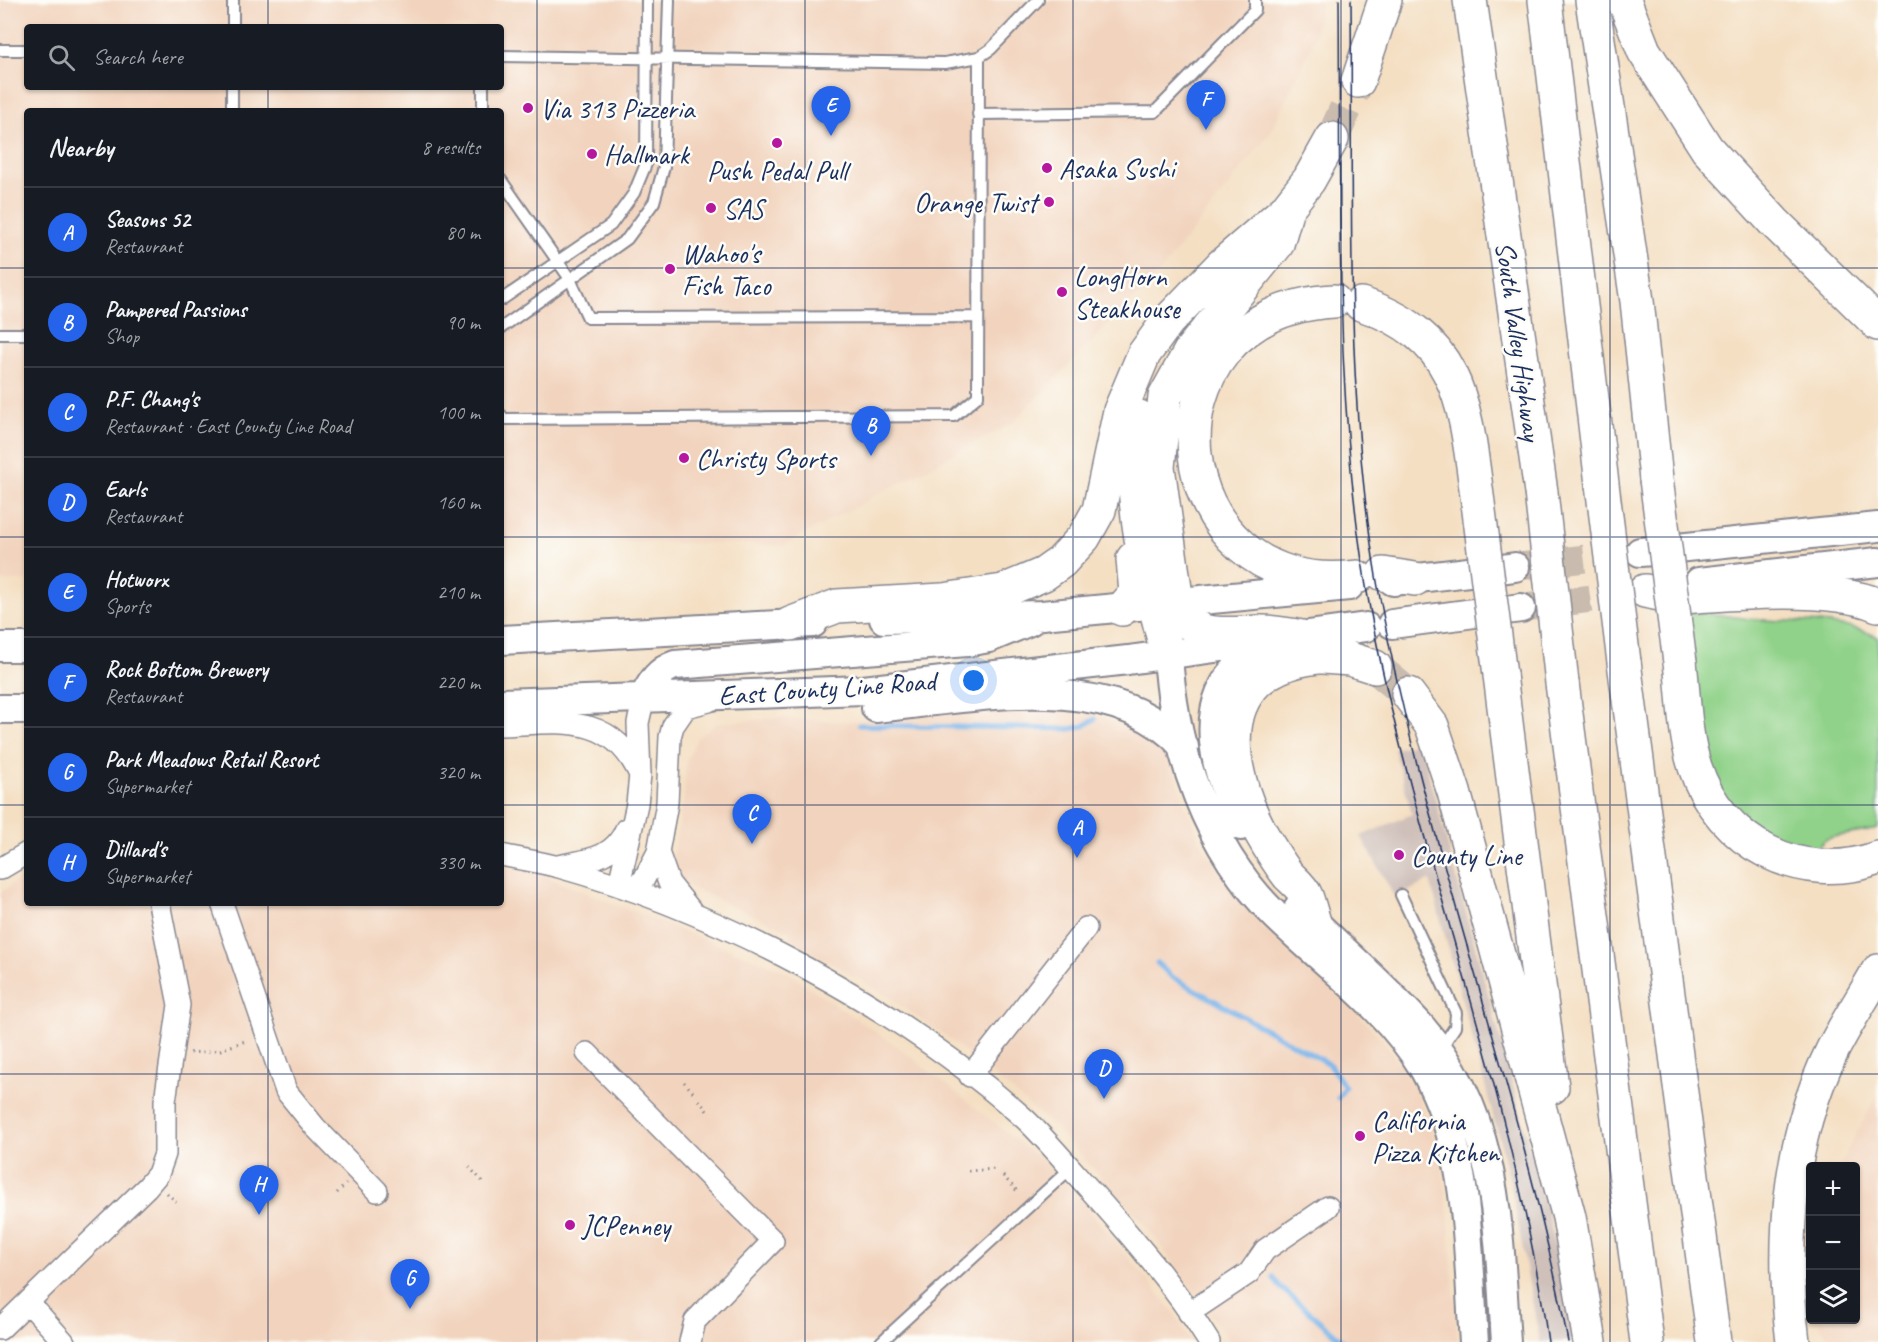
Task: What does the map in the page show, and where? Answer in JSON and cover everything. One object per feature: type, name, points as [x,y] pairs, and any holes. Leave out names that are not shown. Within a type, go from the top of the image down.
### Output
[{"type":"highway","points":[[1358,81],[1385,0]]},
{"type":"highway","name":"South Valley Highway","points":[[1470,0],[1541,492],[1562,683],[1647,1342]]},
{"type":"highway","points":[[1545,0],[1624,662],[1714,1342]]},
{"type":"highway","points":[[1592,0],[1637,301],[1656,479],[1694,765],[1714,807],[1737,832],[1772,855],[1810,866],[1849,866],[1878,858]]},
{"type":"highway","points":[[1624,0],[1644,51],[1707,148],[1774,222],[1878,324]]},
{"type":"highway","points":[[1332,139],[1309,180],[1178,341],[1150,381],[1137,427],[1133,460],[1136,493],[1166,605],[1186,621],[1208,633],[1262,632],[1375,668]]},
{"type":"highway","points":[[1168,655],[1158,467],[1165,398],[1191,350],[1277,244],[1287,209]]},
{"type":"highway","points":[[790,624],[837,606],[943,600],[1003,591],[1044,574],[1061,562],[1084,537],[1099,510],[1125,393],[1149,345],[1168,321],[1222,265],[1287,209]]},
{"type":"highway","points":[[1122,609],[1133,600],[1137,589],[1120,477],[1122,441],[1136,398],[1168,340],[1191,312],[1220,288]]},
{"type":"highway","points":[[1380,579],[1314,577],[1290,572],[1241,545],[1209,507],[1201,488],[1194,454],[1196,417],[1203,390],[1224,352],[1257,323],[1277,312],[1298,305],[1347,303],[1388,314],[1406,324],[1431,345],[1446,366],[1463,403],[1478,503],[1569,1217],[1590,1342]]},
{"type":"highway","points":[[1666,591],[1818,593],[1847,596],[1878,605]]},
{"type":"highway","points":[[1247,649],[1309,647]]},
{"type":"highway","points":[[1309,647],[1292,661],[1259,679],[1244,697],[1233,728],[1235,762],[1248,804],[1275,855],[1305,894],[1314,922]]},
{"type":"highway","points":[[1408,694],[1432,726],[1442,750],[1569,1217]]},
{"type":"highway","points":[[1793,1342],[1789,1306],[1787,1237],[1794,1169],[1810,1104],[1832,1051],[1878,971]]},
{"type":"main road","points":[[1657,550],[1878,527]]},
{"type":"main road","points":[[1666,591],[1878,562]]},
{"type":"main road","points":[[504,640],[790,624],[1042,615],[1166,605],[1380,579],[1498,569]]},
{"type":"main road","points":[[1309,647],[1379,625],[1503,610]]},
{"type":"main road","points":[[644,697],[653,681],[666,668],[675,665],[967,642],[989,638],[1042,615]]},
{"type":"main road","points":[[0,646],[24,647]]},
{"type":"main road","points":[[1247,649],[1242,662],[1221,689],[1214,717],[1214,749],[1232,806],[1251,843],[1281,889],[1402,1006],[1439,1051],[1464,1092],[1487,1153],[1497,1218],[1506,1342]]},
{"type":"main road","name":"East County Line Road","points":[[504,703],[863,690],[1168,655],[1247,649]]},
{"type":"main road","points":[[1168,655],[1170,689],[1197,795],[1212,830],[1230,860],[1275,915],[1352,986],[1403,1040],[1424,1070],[1440,1102],[1456,1145],[1462,1174],[1474,1342]]},
{"type":"main road","points":[[796,693],[846,709],[1019,694],[1071,695],[1108,704],[1138,715],[1162,728],[1184,747]]},
{"type":"main road","points":[[0,709],[24,709]]},
{"type":"street","points":[[628,889],[643,880],[658,852],[667,803],[670,737],[677,719],[686,707],[739,696]]},
{"type":"street","points":[[628,889],[621,876],[637,804],[640,775],[638,723],[644,697]]},
{"type":"street","points":[[504,725],[569,723],[591,726],[600,730],[624,750],[640,775]]},
{"type":"street","points":[[556,866],[612,852],[621,841],[637,804]]},
{"type":"street","points":[[658,852],[674,890],[697,916]]},
{"type":"street","points":[[0,869],[24,856]]},
{"type":"street","points":[[504,856],[556,866],[628,889],[697,916],[814,972],[884,1014],[970,1076],[1025,1120],[1133,1238],[1209,1342]]},
{"type":"street","points":[[0,1329],[158,1174],[165,1154],[165,1101],[179,1005],[160,906]]},
{"type":"street","points":[[223,906],[286,1091],[315,1127],[377,1191]]},
{"type":"street","points":[[970,1076],[1086,928]]},
{"type":"street","points":[[587,1053],[773,1240],[694,1321],[690,1342]]},
{"type":"street","points":[[1189,1313],[1249,1273],[1264,1250],[1328,1207]]},
{"type":"street","points":[[28,1302],[64,1342]]},
{"type":"lane","points":[[233,0],[233,24]]},
{"type":"lane","points":[[504,298],[611,225],[634,193],[645,164],[647,0]]},
{"type":"lane","points":[[504,326],[627,239],[654,202],[664,166],[669,0]]},
{"type":"lane","points":[[504,56],[945,63],[979,57],[991,49],[1038,0]]},
{"type":"lane","points":[[978,114],[1155,112],[1255,10],[1255,0]]},
{"type":"lane","points":[[0,50],[24,50]]},
{"type":"lane","points":[[504,419],[954,416],[965,409],[978,396],[979,57]]},
{"type":"lane","points":[[232,90],[232,108]]},
{"type":"lane","points":[[483,90],[483,108]]},
{"type":"lane","points":[[504,184],[570,279],[588,318],[978,317]]},
{"type":"lane","points":[[0,334],[24,334]]},
{"type":"lane","points":[[1401,895],[1456,1013],[1455,1027],[1439,1051]]},
{"type":"lane","points":[[881,1342],[1071,1168]]},
{"type":"path","points":[[172,1053],[207,1053],[249,1039]]},
{"type":"path","points":[[684,1082],[693,1092]]},
{"type":"path","points":[[699,1100],[707,1111]]},
{"type":"path","points":[[469,1167],[484,1182]]},
{"type":"path","points":[[968,1171],[996,1170]]},
{"type":"path","points":[[1003,1176],[1018,1192]]},
{"type":"shaded area","points":[[0,0],[1321,0],[1313,43],[1270,133],[1160,272],[1012,423],[784,545],[504,539],[504,108],[24,108],[24,581],[0,581]]},
{"type":"shaded area","points":[[1013,707],[1075,709],[1103,717],[1157,741],[1170,759],[1186,808],[1202,844],[1229,887],[1262,926],[1356,1011],[1386,1044],[1419,1096],[1440,1153],[1447,1202],[1458,1342],[1230,1342],[1147,1227],[1055,1127],[951,1040],[892,999],[789,938],[791,932],[694,889],[685,884],[678,874],[673,855],[684,798],[686,762],[697,738],[717,723],[780,718],[842,722]]},
{"type":"shaded area","points":[[1420,743],[1550,1222],[1576,1342],[1540,1342],[1509,1175],[1430,880],[1395,898],[1361,836],[1412,814],[1394,749]]},
{"type":"shaded area","points":[[504,867],[532,871],[787,972],[904,1051],[1060,1175],[1174,1312],[1191,1342],[0,1342],[0,893],[24,875],[24,906],[504,906]]},
{"type":"shaded area","points":[[1878,1094],[1878,1342],[1829,1342],[1820,1324],[1860,1324],[1860,1162],[1841,1162]]},
{"type":"green space","points":[[1685,613],[1833,624],[1864,631],[1878,637],[1878,829],[1833,837],[1825,840],[1815,850],[1766,837],[1715,789],[1704,740]]},
{"type":"waterway","points":[[859,725],[1070,729],[1084,726],[1095,719]]},
{"type":"waterway","points":[[1157,963],[1172,977],[1329,1064],[1345,1087],[1338,1098]]},
{"type":"waterway","points":[[1273,1277],[1280,1287],[1344,1342]]},
{"type":"tunnel","points":[[1332,139],[1358,81]]},
{"type":"tunnel","points":[[1515,567],[1632,553]]},
{"type":"tunnel","points":[[1521,608],[1638,592]]},
{"type":"tunnel","points":[[1375,667],[1408,694]]},
{"type":"tram line","points":[[1339,0],[1341,306],[1344,382],[1358,534],[1370,609],[1389,701],[1512,1157],[1532,1249],[1548,1342]]},
{"type":"tram line","points":[[1351,0],[1351,217],[1355,361],[1366,505],[1376,576],[1395,673],[1418,769],[1524,1150],[1548,1245],[1568,1342]]},
{"type":"place","name":"Via 313 Pizzeria","points":[[528,108]]},
{"type":"place","name":"Rock Bottom Brewery","points":[[1206,130]]},
{"type":"place","name":"Hotworx","points":[[831,136]]},
{"type":"place","name":"Push Pedal Pull","points":[[777,143]]},
{"type":"place","name":"Hallmark","points":[[592,154]]},
{"type":"place","name":"Asaka Sushi","points":[[1047,168]]},
{"type":"place","name":"Orange Twist","points":[[1049,202]]},
{"type":"place","name":"SAS","points":[[711,208]]},
{"type":"place","name":"Wahoo's Fish Taco","points":[[670,269]]},
{"type":"place","name":"LongHorn Steakhouse","points":[[1062,292]]},
{"type":"place","name":"Pampered Passions","points":[[871,456]]},
{"type":"place","name":"Christy Sports","points":[[684,458]]},
{"type":"place","name":"P.F. Chang's","points":[[752,844]]},
{"type":"place","name":"County Line","points":[[1399,855]]},
{"type":"place","name":"Seasons 52","points":[[1077,858]]},
{"type":"place","name":"Earls","points":[[1104,1099]]},
{"type":"place","name":"California Pizza Kitchen","points":[[1360,1136]]},
{"type":"place","name":"Dillard's","points":[[259,1215]]},
{"type":"place","name":"JCPenney","points":[[570,1225]]},
{"type":"place","name":"Park Meadows Retail Resort","points":[[410,1309]]}]
